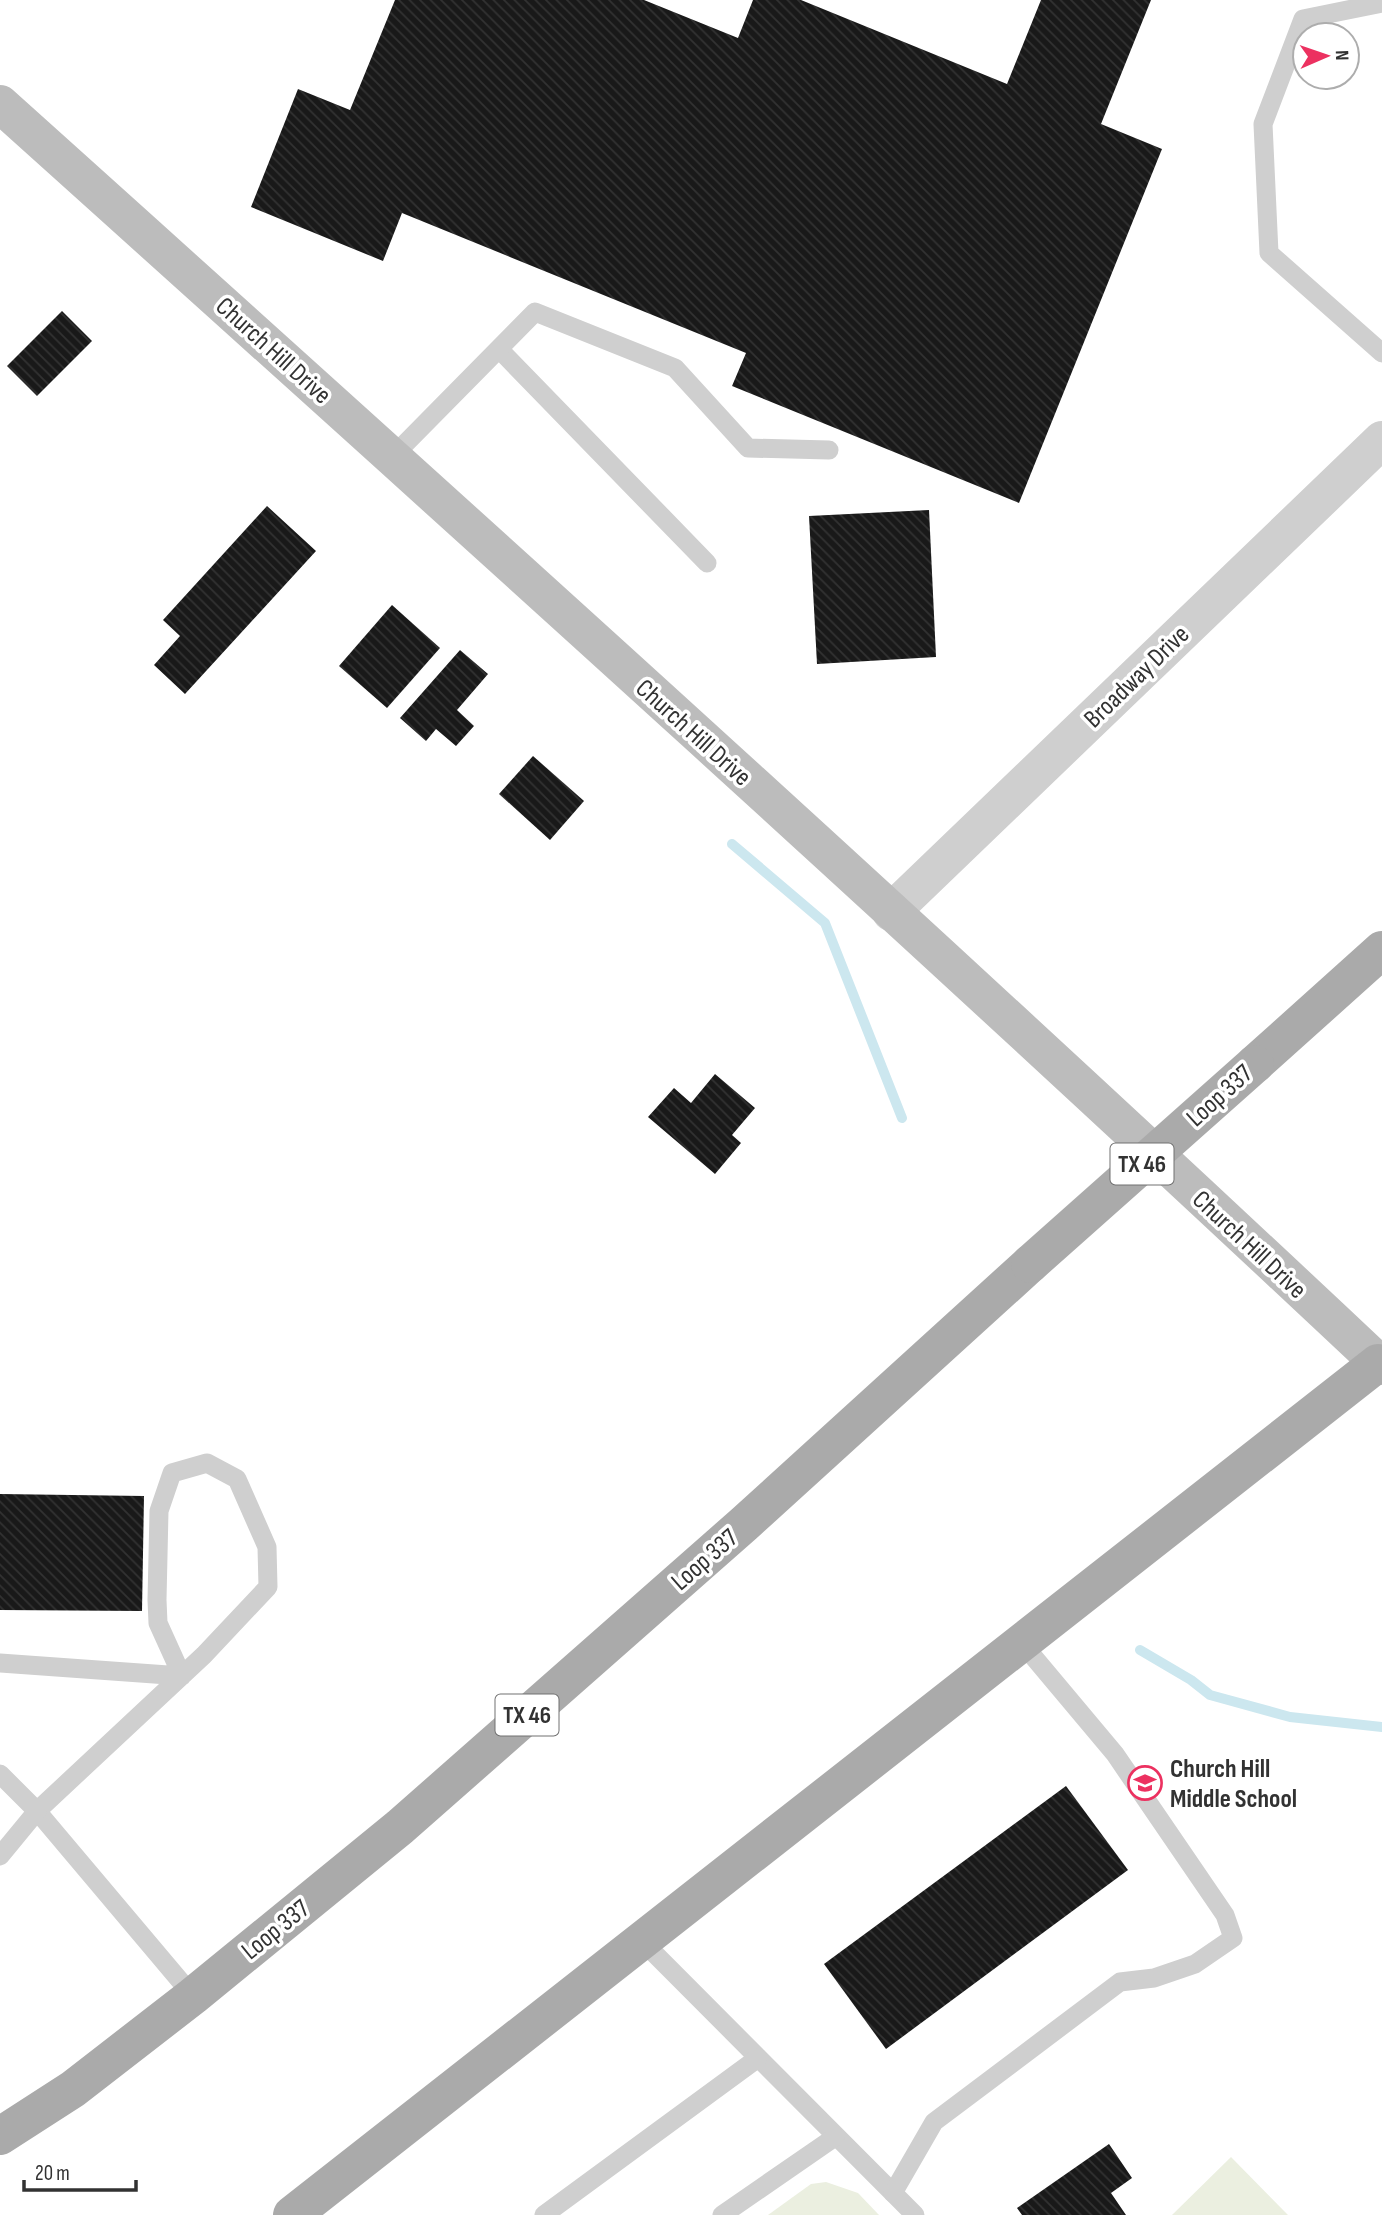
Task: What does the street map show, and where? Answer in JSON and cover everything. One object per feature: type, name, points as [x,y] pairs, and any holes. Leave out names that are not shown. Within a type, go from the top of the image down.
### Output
[{"type":"main road","name":"Loop 337","points":[[0,2136],[73,2089],[193,1996],[400,1827],[744,1524],[1382,950]]},
{"type":"main road","points":[[292,2215],[1380,1365]]},
{"type":"street","name":"Church Hill Drive","points":[[0,104],[891,912],[1380,1365]]},
{"type":"street","name":"Broadway Drive","points":[[891,912],[1382,440]]},
{"type":"lane","points":[[1382,3],[1303,19],[1263,124],[1269,253],[1382,353]]},
{"type":"lane","points":[[392,457],[535,312],[675,368],[748,448],[829,450]]},
{"type":"lane","points":[[499,349],[707,563]]},
{"type":"lane","points":[[0,1856],[37,1811],[204,1656],[268,1587],[267,1547],[237,1479],[207,1463],[172,1474],[159,1511],[158,1623],[182,1676]]},
{"type":"lane","points":[[893,2193],[934,2122],[1120,1982],[1154,1978],[1195,1964],[1233,1938],[1225,1915],[1115,1754],[1022,1643]]},
{"type":"lane","points":[[0,1663],[182,1676]]},
{"type":"lane","points":[[0,1774],[37,1811],[193,1996]]},
{"type":"lane","points":[[642,1941],[915,2215]]},
{"type":"lane","points":[[544,2215],[758,2058]]},
{"type":"lane","points":[[722,2215],[835,2137]]},
{"type":"shaded area","points":[[1231,2157],[1288,2215],[1172,2215]]},
{"type":"shaded area","points":[[826,2182],[858,2193],[879,2215],[768,2215],[811,2184]]},
{"type":"building","points":[[395,0],[644,0],[738,38],[753,0],[801,0],[1007,84],[1041,0],[1151,0],[1101,124],[1162,149],[1019,503],[732,386],[746,353],[402,213],[383,261],[251,207],[298,89],[350,110]]},
{"type":"building","points":[[62,311],[92,341],[37,396],[7,366]]},
{"type":"building","points":[[267,506],[316,551],[185,694],[154,665],[180,636],[163,620]]},
{"type":"building","points":[[929,510],[936,657],[817,664],[809,516]]},
{"type":"building","points":[[392,605],[440,648],[387,708],[339,666]]},
{"type":"building","points":[[460,650],[488,674],[457,710],[474,726],[456,746],[436,729],[426,741],[400,718]]},
{"type":"building","points":[[533,756],[584,801],[550,840],[499,794]]},
{"type":"building","points":[[715,1074],[755,1108],[732,1135],[741,1143],[715,1174],[648,1117],[674,1088],[691,1103]]},
{"type":"building","points":[[0,1494],[144,1496],[142,1611],[0,1610]]},
{"type":"building","points":[[1066,1786],[1128,1870],[886,2049],[824,1964]]},
{"type":"building","points":[[1109,2144],[1132,2178],[1111,2193],[1126,2215],[1022,2215],[1017,2208]]},
{"type":"waterway","points":[[732,844],[825,923],[902,1118]]},
{"type":"waterway","points":[[1140,1650],[1191,1680],[1210,1695],[1290,1717],[1382,1727]]},
{"type":"place","name":"Church Hill Middle School","points":[[1145,1783]]}]
